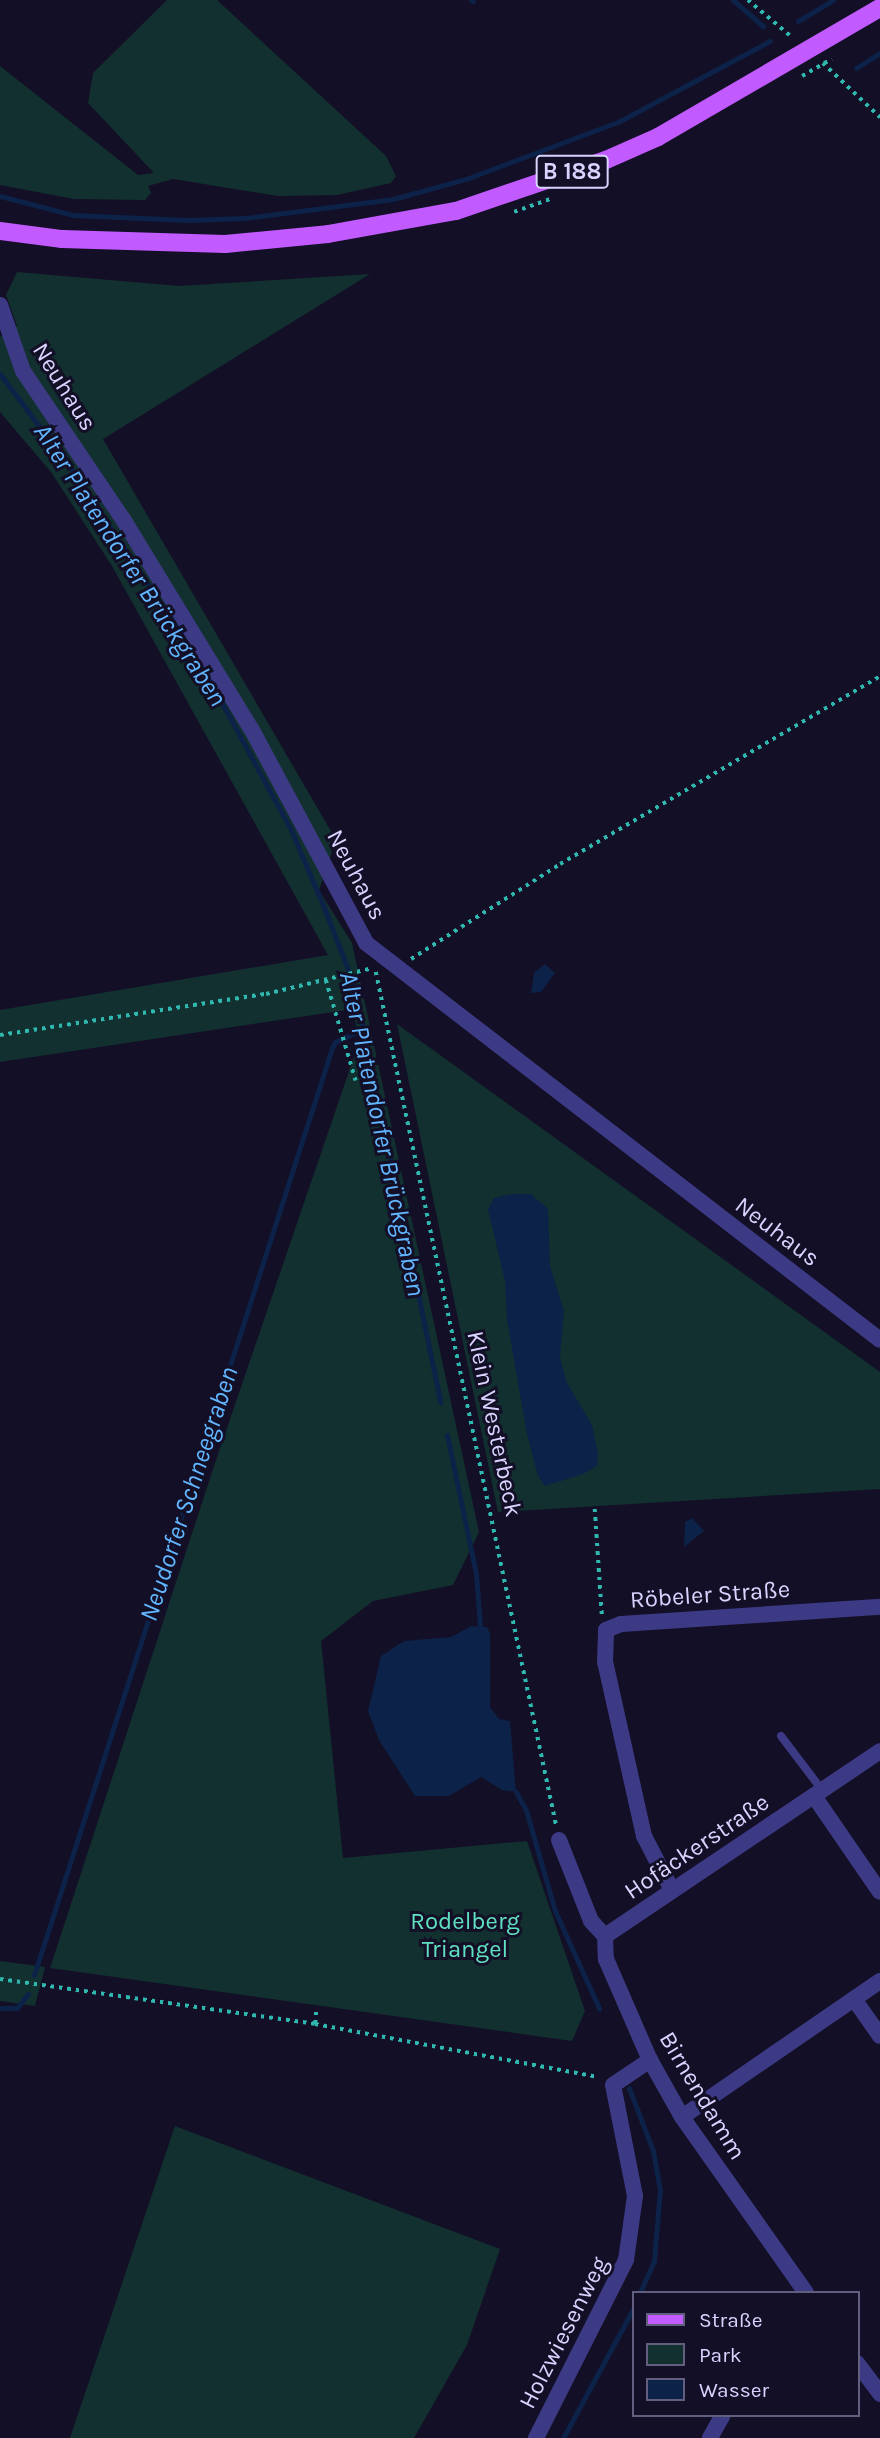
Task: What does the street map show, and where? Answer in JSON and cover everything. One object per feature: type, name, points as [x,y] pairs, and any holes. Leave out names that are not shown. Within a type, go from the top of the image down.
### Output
[{"type":"main road","name":"B 188","points":[[0,231],[171,246],[225,244],[328,234],[456,211],[569,174],[658,137],[880,8]]},
{"type":"street","name":"Neuhaus","points":[[0,304],[23,371],[123,519],[252,730],[366,943],[880,1340]]},
{"type":"street","name":"Röbeler Straße","points":[[672,1890],[644,1836],[605,1661],[606,1630],[621,1624],[880,1607]]},
{"type":"street","name":"Hofäckerstraße","points":[[605,1936],[880,1751]]},
{"type":"street","points":[[818,1793],[852,1855],[880,1892]]},
{"type":"street","name":"Birnendamm","points":[[559,1840],[587,1912],[605,1936],[606,1959],[650,2060],[682,2117],[802,2291]]},
{"type":"street","points":[[682,2117],[880,1981]]},
{"type":"street","points":[[854,1999],[880,2036]]},
{"type":"street","points":[[613,2085],[650,2060]]},
{"type":"street","name":"Holzwiesenweg","points":[[537,2438],[608,2304],[631,2241],[635,2196],[613,2085]]},
{"type":"street","points":[[859,2366],[880,2394]]},
{"type":"street","points":[[710,2438],[722,2417]]},
{"type":"lane","points":[[781,1736],[818,1793]]},
{"type":"path","points":[[748,0],[880,117]]},
{"type":"path","points":[[398,969],[559,864],[880,676]]},
{"type":"path","name":"Klein Westerbeck","points":[[366,943],[375,967],[559,1840]]},
{"type":"path","points":[[0,1035],[266,994],[375,967]]},
{"type":"path","points":[[326,980],[356,1081]]},
{"type":"path","points":[[595,1508],[606,1630]]},
{"type":"path","points":[[0,1979],[315,2024],[589,2073],[613,2085]]},
{"type":"path","points":[[315,2024],[316,2009]]},
{"type":"green space","points":[[167,0],[217,0],[386,156],[396,176],[391,183],[337,195],[278,196],[173,179],[148,186],[151,193],[145,200],[74,199],[0,185],[0,66],[138,175],[154,173],[88,103],[93,73]]},
{"type":"green space","name":"Rodelberg Triangel","points":[[17,272],[179,286],[370,274],[103,439],[336,840],[319,890],[352,943],[479,1532],[453,1585],[373,1601],[321,1641],[343,1858],[527,1841],[585,2011],[572,2041],[50,1968],[215,1463],[359,1042],[353,1009],[0,1062],[0,1010],[328,955],[112,566],[51,472],[0,412],[0,337],[17,326],[6,295]]},
{"type":"green space","points":[[397,1024],[880,1372],[880,1489],[498,1512]]},
{"type":"green space","points":[[0,1961],[45,1967],[35,2006],[0,2001]]},
{"type":"green space","points":[[175,2126],[500,2249],[467,2345],[414,2438],[70,2438]]},
{"type":"water","points":[[545,964],[555,973],[541,992],[531,993],[534,973]]},
{"type":"water","points":[[511,1194],[531,1194],[548,1209],[550,1266],[564,1311],[560,1357],[566,1381],[592,1425],[598,1454],[597,1466],[583,1474],[545,1486],[538,1476],[527,1434],[507,1320],[505,1281],[488,1209],[494,1198]]},
{"type":"water","points":[[692,1518],[704,1531],[684,1547],[685,1522]]},
{"type":"water","points":[[471,1626],[487,1627],[490,1633],[490,1707],[499,1719],[510,1721],[516,1792],[502,1790],[481,1777],[449,1796],[415,1796],[379,1740],[368,1711],[381,1656],[404,1641],[451,1637]]},
{"type":"waterway","points":[[733,0],[763,26]]},
{"type":"waterway","points":[[798,21],[833,0]]},
{"type":"waterway","points":[[0,196],[73,215],[187,220],[246,218],[393,199],[466,179],[618,122],[770,41]]},
{"type":"waterway","points":[[856,68],[880,53]]},
{"type":"waterway","name":"Alter Platendorfer Brückgraben","points":[[0,374],[72,470],[199,661],[291,830],[354,985],[440,1402]]},
{"type":"waterway","name":"Neudorfer Schneegraben","points":[[34,1975],[332,1048],[335,1042],[363,1029]]},
{"type":"waterway","name":"Alter Platendorfer Brückgraben","points":[[447,1435],[476,1574],[480,1626]]},
{"type":"waterway","name":"Alter Platendorfer Brückgraben","points":[[516,1792],[526,1810],[555,1911],[599,2008]]},
{"type":"waterway","name":"Neudorfer Schneegraben","points":[[0,2008],[17,2008],[28,1994]]},
{"type":"waterway","name":"Alter Platendorfer Brückgraben","points":[[629,2088],[653,2151],[660,2189],[654,2261],[641,2291]]},
{"type":"waterway","name":"Alter Platendorfer Brückgraben","points":[[563,2438],[632,2311]]}]
